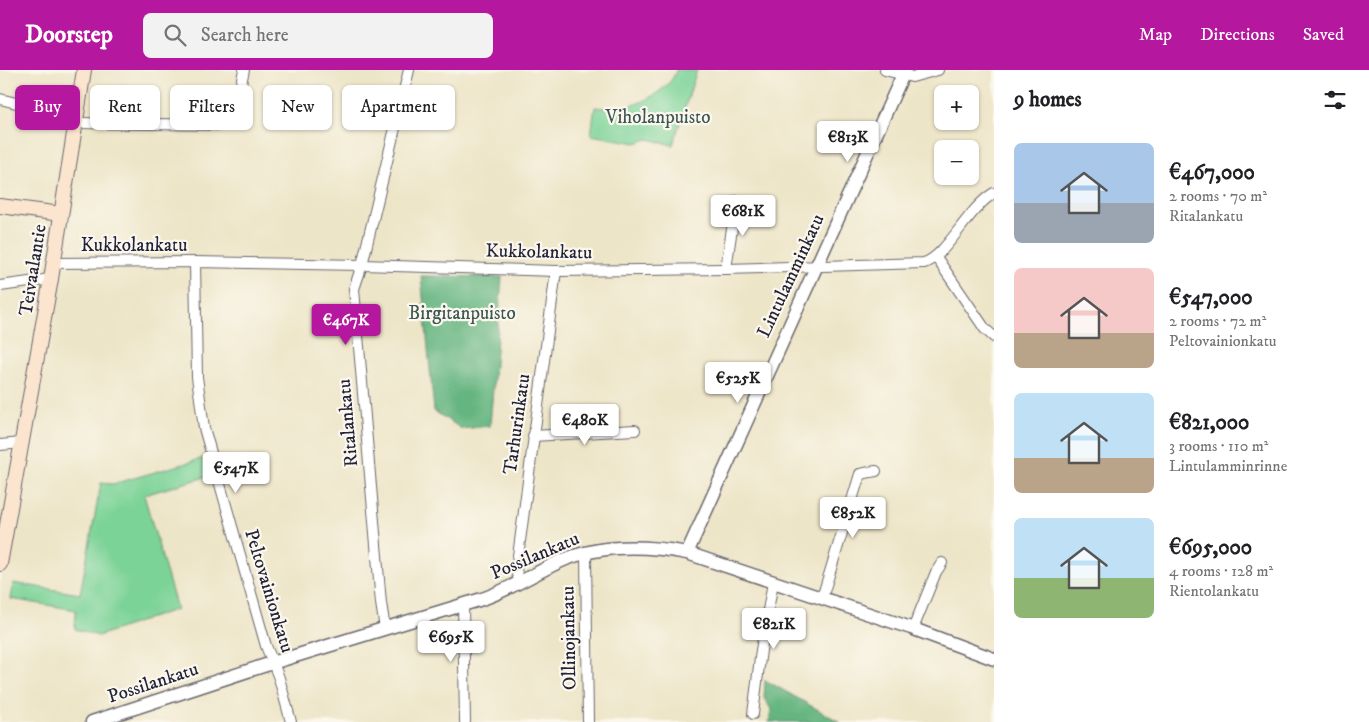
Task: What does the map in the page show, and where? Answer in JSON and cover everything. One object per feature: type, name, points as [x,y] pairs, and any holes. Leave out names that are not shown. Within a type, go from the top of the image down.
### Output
[{"type":"main road","name":"Teivaalantie","points":[[80,99],[84,70]]},
{"type":"main road","name":"Teivaalantie","points":[[0,564],[2,543],[22,443],[75,130]]},
{"type":"main road","points":[[0,206],[61,214]]},
{"type":"street","points":[[80,120],[230,124],[233,119],[244,70]]},
{"type":"street","name":"Ritalankatu","points":[[385,629],[380,594],[354,289],[362,264],[409,70]]},
{"type":"street","points":[[885,70],[903,73],[912,77],[938,70]]},
{"type":"street","name":"Lintulamminkatu","points":[[687,553],[903,73]]},
{"type":"street","points":[[0,99],[15,103]]},
{"type":"street","points":[[994,194],[976,208],[936,256],[985,329],[994,337]]},
{"type":"street","points":[[726,269],[736,202]]},
{"type":"street","name":"Kukkolankatu","points":[[53,263],[362,264],[556,271],[726,269],[924,263],[936,256]]},
{"type":"street","name":"Peltovainionkatu","points":[[195,262],[197,377],[204,428],[266,646],[280,678],[290,722]]},
{"type":"street","name":"Tarhurinkatu","points":[[520,582],[516,571],[556,271]]},
{"type":"street","points":[[0,286],[51,279]]},
{"type":"street","points":[[533,436],[635,430]]},
{"type":"street","points":[[0,446],[22,443]]},
{"type":"street","points":[[822,598],[860,474],[876,471]]},
{"type":"street","name":"Possilankatu","points":[[92,722],[272,663],[498,594],[560,562],[586,553],[620,548],[637,547],[687,553],[913,629],[994,659]]},
{"type":"street","name":"Ollinojankatu","points":[[586,553],[588,722]]},
{"type":"street","points":[[913,629],[936,572],[942,563]]},
{"type":"street","points":[[753,714],[761,650],[773,582]]},
{"type":"street","points":[[463,604],[465,722]]},
{"type":"green space","name":"Viholanpuisto","points":[[676,70],[697,70],[673,145],[648,139],[636,143],[591,135],[595,107],[619,108],[641,102],[669,83]]},
{"type":"green space","name":"Birgitanpuisto","points":[[421,276],[502,277],[490,426],[462,429],[434,411]]},
{"type":"green space","points":[[204,458],[209,476],[144,495],[177,609],[98,636],[75,629],[76,610],[11,599],[13,583],[80,594],[101,483],[113,484]]},
{"type":"green space","points":[[765,680],[840,722],[769,722],[771,709],[764,698]]}]
